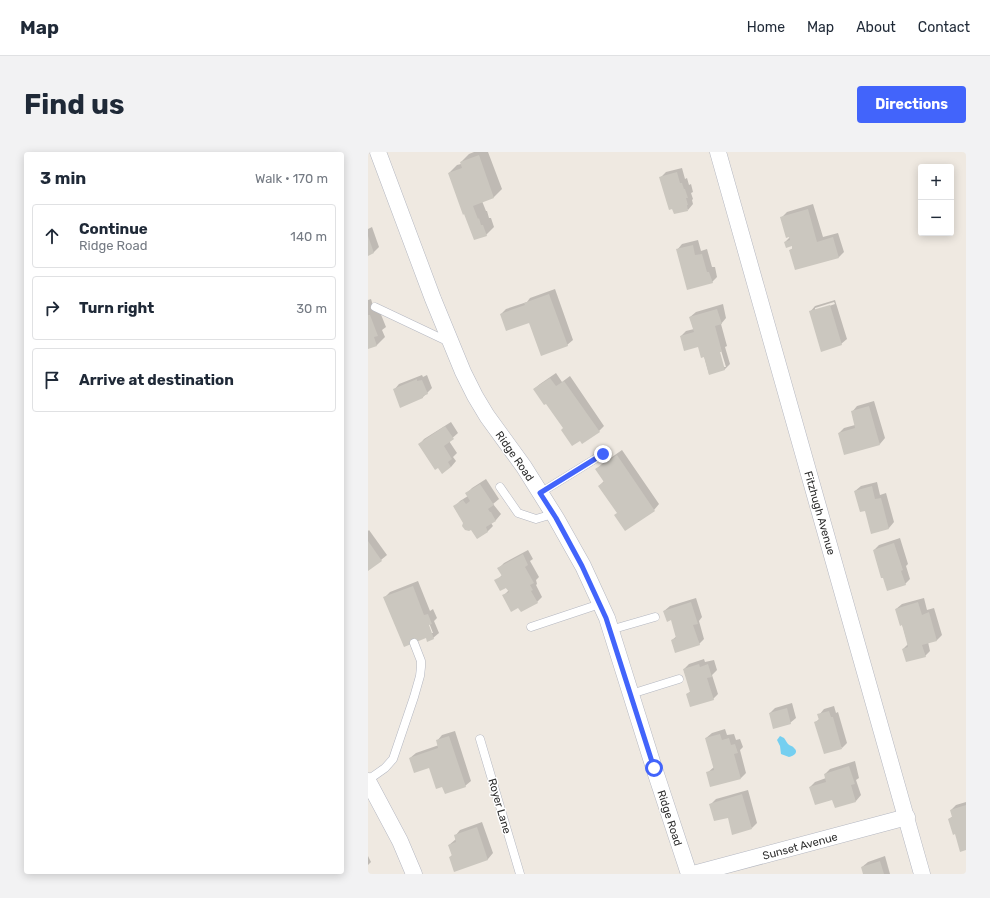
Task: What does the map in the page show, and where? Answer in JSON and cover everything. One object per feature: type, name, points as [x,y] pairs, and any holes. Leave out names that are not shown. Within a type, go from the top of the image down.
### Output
[{"type":"street","name":"Ridge Road","points":[[378,152],[433,299],[463,372],[487,416],[524,467],[553,514],[582,566],[600,604],[610,630],[689,874]]},
{"type":"street","name":"Fitzhugh Avenue","points":[[718,152],[922,874]]},
{"type":"street","points":[[368,781],[400,841],[414,874]]},
{"type":"street","name":"Sunset Avenue","points":[[693,874],[907,817]]},
{"type":"lane","points":[[375,307],[451,343]]},
{"type":"lane","points":[[540,493],[603,454]]},
{"type":"lane","points":[[500,487],[518,513],[536,519],[553,514]]},
{"type":"lane","points":[[531,627],[600,604]]},
{"type":"lane","points":[[610,630],[655,617]]},
{"type":"lane","points":[[368,781],[389,764],[393,759],[398,746],[420,676],[421,661],[414,643]]},
{"type":"lane","points":[[631,694],[679,679]]},
{"type":"lane","name":"Royer Lane","points":[[480,739],[520,874]]},
{"type":"water","points":[[780,736],[795,749],[796,752],[794,755],[789,757],[781,754],[780,746],[777,740]]},
{"type":"building","points":[[479,155],[494,198],[473,206],[487,236],[474,240],[464,214],[463,215],[448,173],[462,168],[460,162]]},
{"type":"building","points":[[677,172],[680,183],[682,183],[688,198],[686,198],[688,211],[674,214],[672,209],[669,210],[659,177]]},
{"type":"building","points":[[808,209],[817,242],[833,237],[839,258],[795,270],[789,250],[792,249],[792,246],[786,248],[784,242],[790,240],[789,237],[786,238],[780,217]]},
{"type":"building","points":[[368,236],[374,253],[368,256]]},
{"type":"building","points":[[693,245],[695,255],[702,254],[707,272],[709,272],[713,283],[687,290],[676,249]]},
{"type":"building","points":[[549,294],[568,346],[541,356],[529,323],[506,331],[500,314]]},
{"type":"building","points":[[830,305],[842,345],[821,352],[809,311]]},
{"type":"building","points":[[717,309],[722,324],[715,326],[725,370],[709,375],[704,357],[701,358],[698,347],[684,351],[680,336],[694,332],[689,317]]},
{"type":"building","points":[[368,315],[370,315],[378,336],[374,337],[377,346],[368,349]]},
{"type":"building","points":[[550,378],[556,386],[564,381],[600,432],[582,444],[580,441],[572,446],[561,430],[563,428],[533,389]]},
{"type":"building","points":[[417,379],[417,381],[422,380],[428,394],[423,396],[423,398],[400,408],[393,389]]},
{"type":"building","points":[[869,406],[880,445],[844,455],[838,433],[855,428],[851,411]]},
{"type":"building","points":[[445,426],[454,439],[444,446],[452,459],[448,462],[451,467],[442,474],[438,468],[435,470],[418,444]]},
{"type":"building","points":[[617,455],[655,511],[625,531],[614,515],[617,513],[598,486],[604,482],[595,469]]},
{"type":"building","points":[[480,484],[494,505],[488,509],[496,521],[486,527],[488,532],[477,539],[471,530],[465,530],[462,526],[463,523],[453,506],[463,500],[466,504],[470,501],[465,493]]},
{"type":"building","points":[[872,486],[875,499],[881,498],[889,529],[871,534],[865,511],[860,512],[854,491]]},
{"type":"building","points":[[368,541],[382,561],[368,571]]},
{"type":"building","points":[[894,543],[903,570],[901,571],[906,585],[887,591],[883,578],[881,578],[873,550]]},
{"type":"building","points":[[523,554],[528,565],[525,567],[534,583],[530,585],[533,590],[531,591],[538,603],[521,612],[518,608],[511,612],[502,595],[509,592],[506,588],[500,591],[494,580],[502,576],[497,568]]},
{"type":"building","points":[[413,586],[424,615],[428,614],[432,624],[429,625],[434,639],[427,642],[426,638],[404,647],[383,597]]},
{"type":"building","points":[[691,602],[698,624],[693,625],[700,645],[675,653],[671,640],[676,638],[671,620],[667,622],[663,611]]},
{"type":"building","points":[[918,602],[922,615],[929,612],[937,641],[922,645],[926,657],[906,662],[902,649],[908,647],[902,625],[900,626],[895,609]]},
{"type":"building","points":[[699,664],[700,667],[708,664],[712,677],[707,678],[714,700],[690,707],[686,694],[690,692],[683,669]]},
{"type":"building","points":[[787,708],[791,724],[773,729],[769,713]]},
{"type":"building","points":[[829,711],[831,717],[833,717],[842,749],[824,754],[814,722],[819,720],[817,714]]},
{"type":"building","points":[[720,734],[722,740],[729,738],[731,745],[735,744],[738,753],[734,754],[741,779],[710,787],[706,772],[714,770],[705,738]]},
{"type":"building","points":[[449,736],[466,787],[445,794],[442,787],[436,789],[429,768],[414,773],[409,758],[438,748],[436,740]]},
{"type":"building","points":[[849,766],[855,784],[851,785],[856,802],[835,808],[832,800],[815,805],[809,787],[826,782],[824,774]]},
{"type":"building","points":[[742,794],[752,829],[732,835],[728,818],[714,821],[709,804]]},
{"type":"building","points":[[966,805],[966,850],[960,852],[955,834],[953,835],[948,819],[952,817],[950,810]]},
{"type":"building","points":[[477,827],[488,860],[454,872],[449,857],[452,856],[448,845],[456,842],[454,835]]},
{"type":"building","points":[[880,861],[884,874],[863,874],[861,867]]},
{"type":"route","points":[[603,454],[540,493],[556,518],[582,566],[606,618],[654,768]]}]
